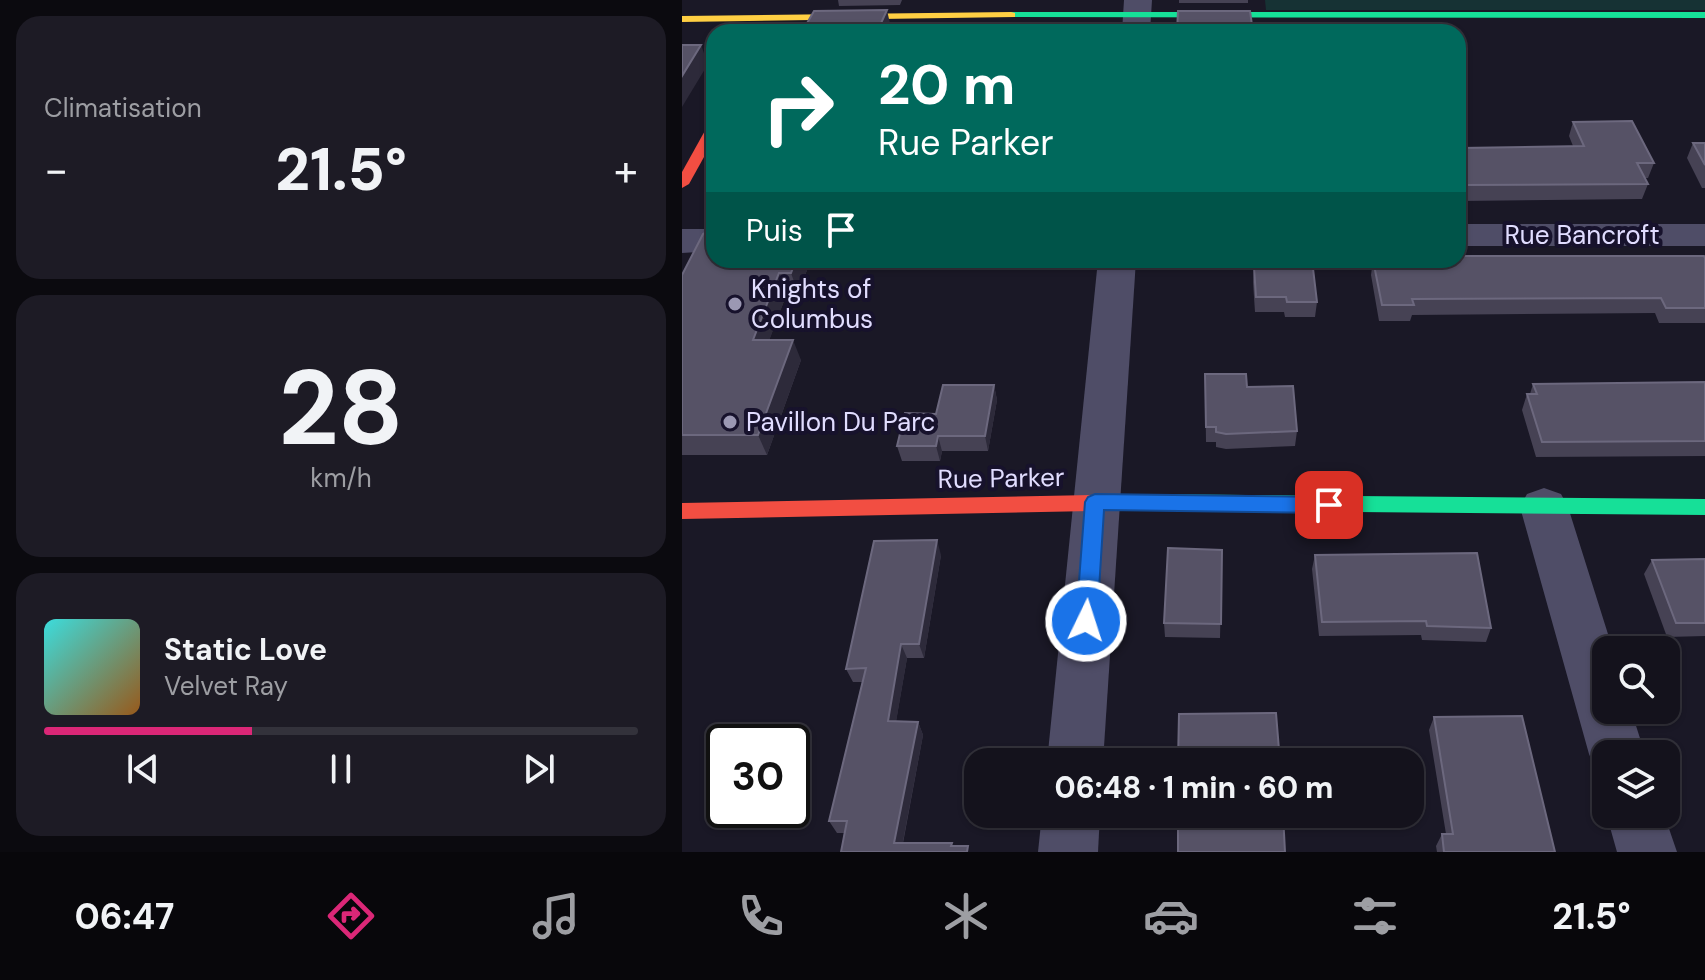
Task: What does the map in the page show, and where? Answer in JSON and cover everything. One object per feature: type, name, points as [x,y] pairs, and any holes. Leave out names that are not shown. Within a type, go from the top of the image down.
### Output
[{"type":"street","points":[[772,24],[785,0]]},
{"type":"street","points":[[808,24],[1137,15],[1705,15]]},
{"type":"street","points":[[682,19],[756,24]]},
{"type":"street","points":[[682,184],[706,141]]},
{"type":"street","name":"Rue Bancroft","points":[[1466,235],[1705,235]]},
{"type":"street","points":[[682,241],[706,240]]},
{"type":"street","points":[[1076,748],[1116,268]]},
{"type":"street","name":"Rue Parker","points":[[682,511],[1095,502],[1705,507]]},
{"type":"street","points":[[1544,507],[1613,740]]},
{"type":"street","points":[[1068,852],[1070,828]]},
{"type":"street","points":[[1639,828],[1647,852]]},
{"type":"green space","points":[[1265,0],[1705,0],[1705,10],[1266,10]]},
{"type":"building","points":[[887,10],[881,24],[807,24],[814,11]]},
{"type":"building","points":[[1178,11],[1250,11],[1252,24],[1177,24]]},
{"type":"building","points":[[682,45],[701,45],[682,76]]},
{"type":"building","points":[[1632,121],[1654,163],[1637,163],[1648,184],[1466,185],[1466,148],[1584,146],[1573,122]]},
{"type":"building","points":[[1693,143],[1705,143],[1705,165]]},
{"type":"building","points":[[706,232],[706,268],[793,268],[791,273],[779,273],[753,340],[793,340],[758,435],[682,435],[682,275]]},
{"type":"building","points":[[1466,256],[1705,258],[1705,308],[1666,308],[1661,298],[1412,299],[1414,305],[1382,305],[1375,268],[1466,268]]},
{"type":"building","points":[[1254,268],[1313,268],[1317,302],[1287,302],[1286,297],[1256,297]]},
{"type":"building","points":[[1205,374],[1246,374],[1247,387],[1293,386],[1297,431],[1226,434],[1216,432],[1216,427],[1206,427]]},
{"type":"building","points":[[1705,382],[1705,441],[1542,442],[1527,394],[1537,394],[1533,384]]},
{"type":"building","points":[[943,385],[994,385],[985,436],[938,436],[936,446],[897,446],[905,413],[936,414]]},
{"type":"building","points":[[937,540],[919,644],[901,644],[888,721],[918,722],[894,843],[952,843],[951,846],[968,846],[967,852],[841,852],[847,821],[829,821],[866,668],[846,669],[874,541]]},
{"type":"building","points":[[1168,548],[1222,550],[1221,624],[1164,623]]},
{"type":"building","points":[[1477,553],[1491,628],[1427,626],[1426,621],[1322,622],[1315,555]]},
{"type":"building","points":[[1705,559],[1705,623],[1676,623],[1652,560]]},
{"type":"building","points":[[1276,713],[1279,748],[1178,748],[1179,714]]},
{"type":"building","points":[[1522,716],[1555,852],[1444,852],[1442,834],[1453,834],[1434,717]]},
{"type":"building","points":[[1178,828],[1284,828],[1285,852],[1178,852]]},
{"type":"traffic: fast","points":[[1011,15],[1705,15]]},
{"type":"traffic: fast","points":[[1142,502],[1705,507]]},
{"type":"traffic: slow","points":[[682,19],[1011,15]]},
{"type":"traffic: jam","points":[[682,184],[706,141]]},
{"type":"traffic: jam","points":[[682,511],[1142,502]]},
{"type":"place","name":"Knights of Columbus","points":[[735,304]]},
{"type":"place","name":"Pavillon Du Parc","points":[[730,422]]},
{"type":"route","points":[[1086,621],[1095,502],[1329,505]]}]
